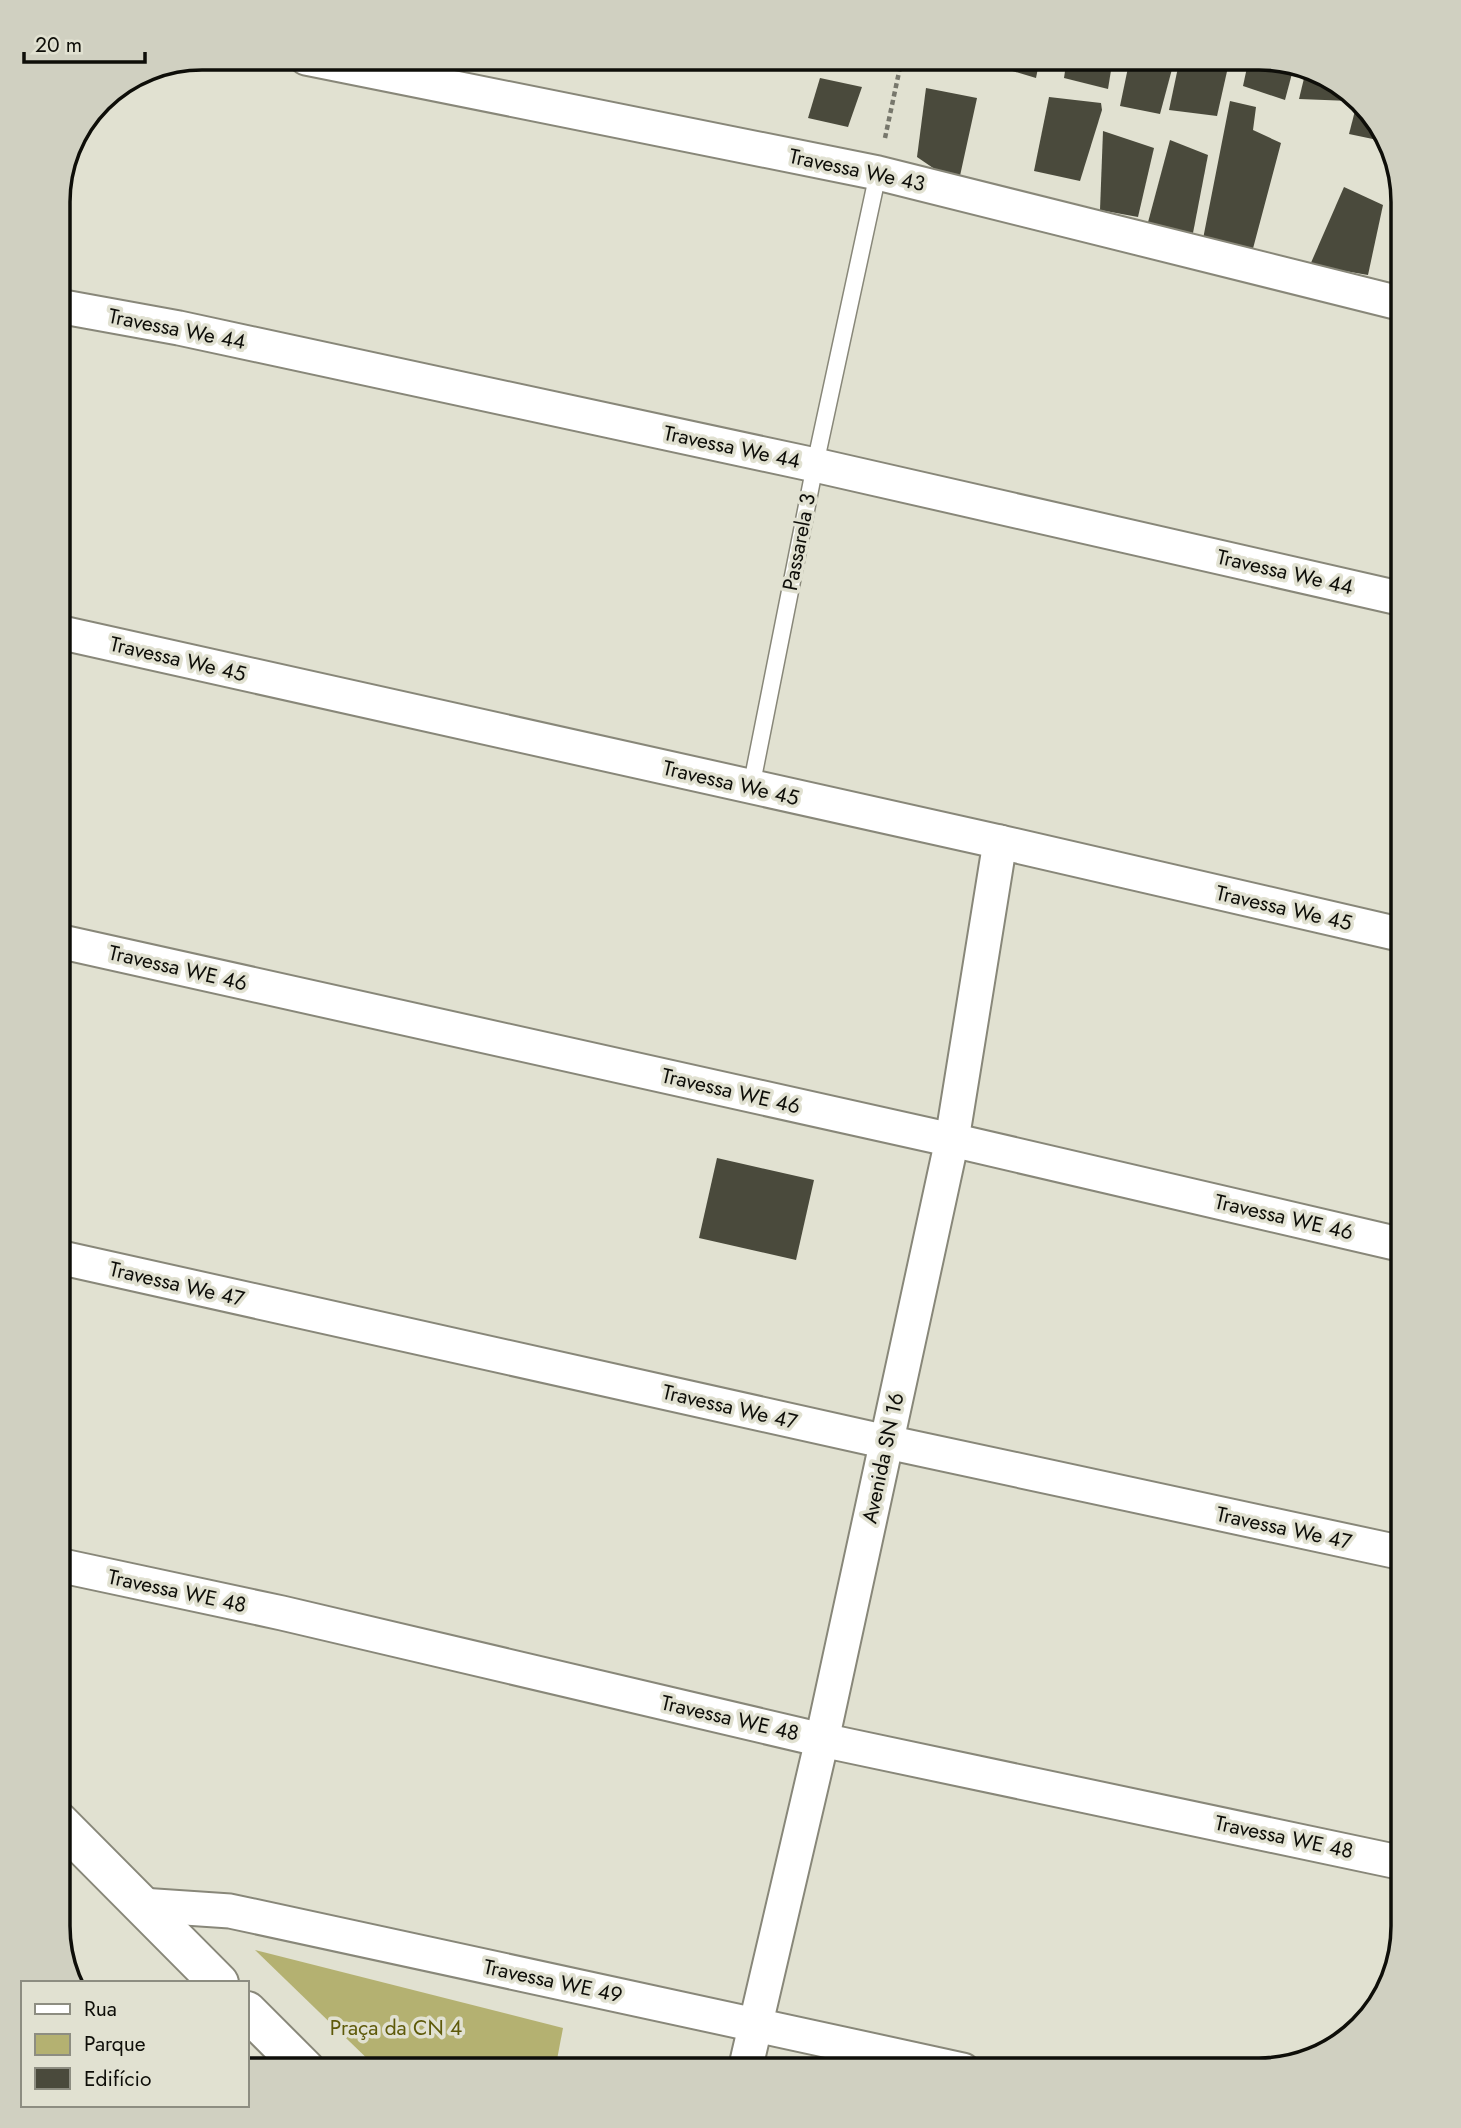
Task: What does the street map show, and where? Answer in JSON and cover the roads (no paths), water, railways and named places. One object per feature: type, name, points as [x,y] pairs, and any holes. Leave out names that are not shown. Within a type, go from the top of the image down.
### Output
[{"type":"main road","points":[[70,1833],[217,1981]]},
{"type":"main road","points":[[248,2012],[294,2058]]},
{"type":"street","name":"Travessa We 43","points":[[366,70],[878,173],[1391,301]]},
{"type":"street","name":"Travessa We 44","points":[[70,308],[179,328],[815,465],[1391,596]]},
{"type":"street","name":"Travessa We 45","points":[[70,635],[1000,842],[1391,932]]},
{"type":"street","name":"Avenida SN 16","points":[[748,2058],[822,1740],[951,1140],[1000,842]]},
{"type":"street","name":"Travessa WE 46","points":[[70,944],[951,1140],[1391,1242]]},
{"type":"street","name":"Travessa We 47","points":[[70,1260],[887,1442],[1391,1550]]},
{"type":"street","name":"Travessa WE 48","points":[[70,1568],[282,1613],[822,1740],[1391,1860]]},
{"type":"street","name":"Travessa WE 49","points":[[141,1905],[230,1911],[909,2058]]},
{"type":"lane","name":"Passarela 3","points":[[751,788],[815,465],[878,173]]},
{"type":"park label","name":"Praça da CN 4","points":[[396,2028]]}]
